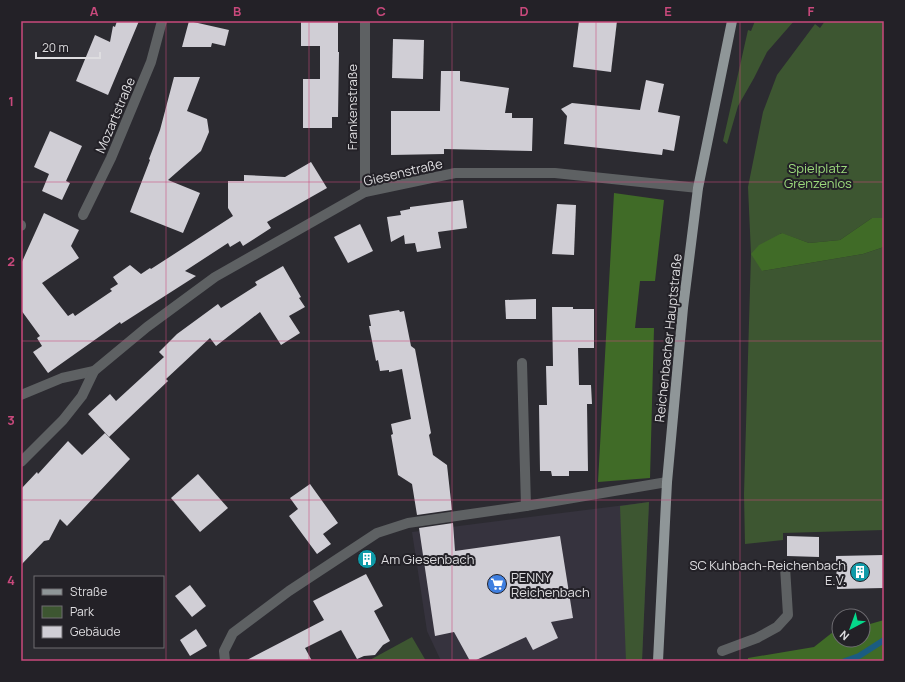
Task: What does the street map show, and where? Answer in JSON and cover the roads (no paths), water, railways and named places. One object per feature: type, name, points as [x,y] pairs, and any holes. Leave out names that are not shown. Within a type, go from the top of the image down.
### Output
[{"type":"main road","name":"Reichenbacher Hauptstraße","points":[[658,661],[667,482],[683,308],[698,188],[732,21]]},
{"type":"street","name":"Mozartstraße","points":[[83,216],[111,158],[151,62],[162,21]]},
{"type":"street","name":"Frankenstraße","points":[[365,21],[365,192]]},
{"type":"street","name":"Giesenstraße","points":[[21,462],[68,414],[82,396],[94,371],[147,327],[215,277],[365,192],[455,173],[554,172],[698,188]]},
{"type":"street","points":[[522,363],[526,506]]},
{"type":"street","name":"Giesenstraße","points":[[21,396],[62,378],[94,371]]},
{"type":"street","points":[[225,661],[224,651],[233,633],[289,591],[377,533],[408,523],[526,506],[667,482]]},
{"type":"street","points":[[722,652],[757,638],[777,627],[788,615],[785,567]]},
{"type":"waterway","points":[[845,661],[859,656],[884,640]]},
{"type":"place","name":"Am Giesenbach","points":[[367,559]]},
{"type":"place","name":"SC Kuhbach-Reichenbach E.V.","points":[[860,572]]},
{"type":"place","name":"PENNY Reichenbach","points":[[497,584]]},
{"type":"park label","name":"Spielplatz Grenzenlos","points":[[818,176]]}]
